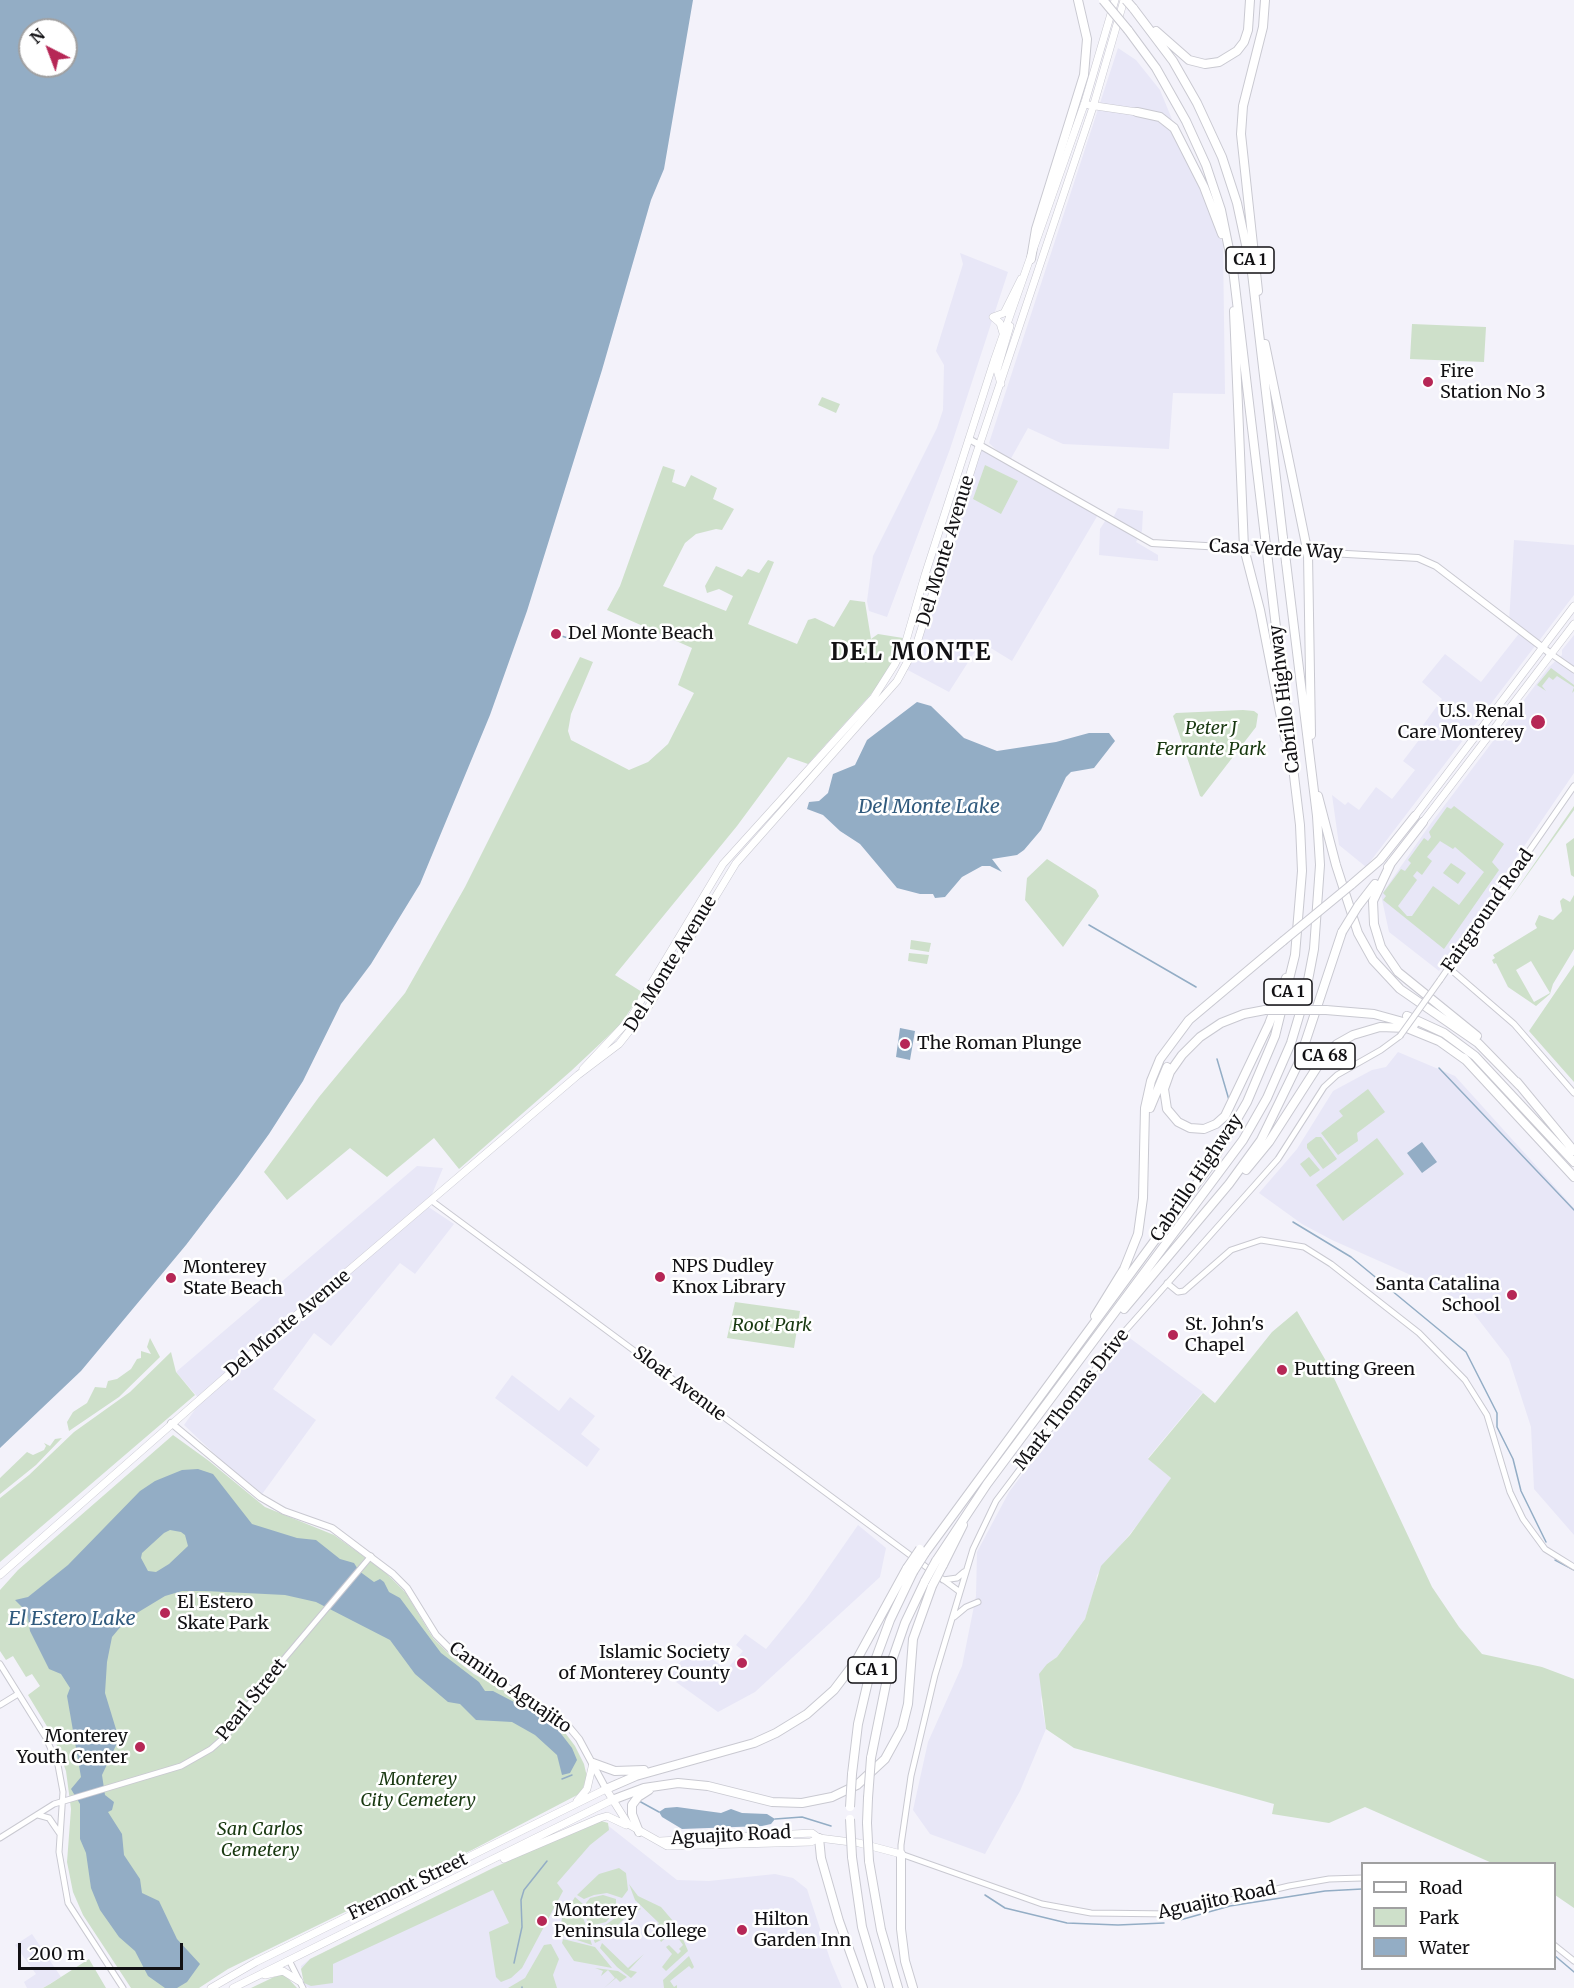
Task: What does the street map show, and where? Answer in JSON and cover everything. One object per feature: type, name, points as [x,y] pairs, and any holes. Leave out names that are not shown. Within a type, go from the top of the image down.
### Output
[{"type":"highway","name":"Cabrillo Highway","points":[[880,1988],[862,1927],[852,1857],[852,1774],[856,1736],[869,1677],[888,1625],[910,1570],[923,1551],[952,1516],[1197,1184],[1236,1123],[1275,1036],[1288,990],[1297,943],[1302,859],[1231,257],[1217,198],[1197,143],[1169,89],[1104,0]]},
{"type":"highway","name":"Cabrillo Highway","points":[[928,1584],[976,1498],[1243,1140],[1283,1064],[1305,996],[1317,925],[1320,865],[1311,768],[1256,309],[1243,226],[1217,146],[1179,72],[1126,0]]},
{"type":"highway","points":[[1244,0],[1250,11]]},
{"type":"highway","points":[[1133,9],[1179,54],[1192,61],[1205,64],[1219,62],[1241,47],[1248,30],[1250,0]]},
{"type":"highway","points":[[1256,309],[1258,272],[1241,134],[1245,93],[1263,27],[1265,0]]},
{"type":"highway","points":[[1031,259],[1034,238],[1084,75],[1086,39],[1079,3]]},
{"type":"highway","points":[[1137,112],[1160,117],[1174,128],[1206,192],[1231,257]]},
{"type":"highway","points":[[1233,269],[1244,548],[1260,610],[1294,777]]},
{"type":"highway","points":[[1257,321],[1268,356],[1307,551],[1311,768]]},
{"type":"highway","points":[[1312,780],[1356,927],[1369,955],[1395,985],[1473,1039],[1520,1086]]},
{"type":"highway","points":[[1066,1362],[1124,1269],[1135,1245],[1142,1216],[1148,1092],[1158,1065],[1171,1042],[1195,1014],[1380,860],[1415,816]]},
{"type":"highway","points":[[1229,1184],[1261,1140],[1289,1086],[1342,932],[1358,906],[1423,822]]},
{"type":"highway","points":[[1392,862],[1376,892],[1373,904],[1375,929],[1385,955],[1405,978],[1473,1031],[1574,1151]]},
{"type":"highway","points":[[1267,1007],[1221,1023],[1195,1041],[1179,1059],[1168,1077],[1164,1093],[1167,1109],[1178,1122],[1190,1128],[1203,1129],[1216,1124],[1227,1114],[1269,1024],[1297,943]]},
{"type":"highway","points":[[1145,1150],[1154,1094],[1163,1074],[1182,1046],[1219,1018],[1242,1009],[1327,1008],[1388,1011],[1422,1022],[1450,1037],[1488,1069],[1574,1162]]},
{"type":"highway","points":[[1327,1008],[1368,1013],[1403,1021],[1446,1042],[1467,1061]]},
{"type":"highway","name":"CA 68","points":[[1098,1334],[1137,1295],[1229,1184],[1251,1166],[1321,1061],[1347,1038],[1375,1027],[1407,1028],[1439,1041],[1467,1061],[1574,1177]]},
{"type":"highway","points":[[606,1789],[659,1769],[765,1738],[787,1727],[816,1706],[856,1661],[910,1570]]},
{"type":"highway","points":[[612,1800],[639,1790],[667,1784],[703,1785],[772,1802],[796,1803],[832,1797],[864,1780],[888,1754],[904,1722],[909,1698],[913,1639],[928,1584]]},
{"type":"highway","name":"CA 1","points":[[898,1988],[881,1930],[869,1861],[867,1811],[871,1758],[889,1669],[905,1623],[928,1584]]},
{"type":"highway","points":[[593,1763],[618,1772],[659,1769]]},
{"type":"highway","points":[[639,1832],[632,1815],[633,1803],[643,1793],[667,1784]]},
{"type":"highway","points":[[819,1838],[820,1858],[863,1988]]},
{"type":"highway","points":[[901,1854],[901,1929],[905,1961],[913,1988]]},
{"type":"main road","name":"Del Monte Avenue","points":[[0,1575],[171,1424],[578,1075],[630,1019],[723,864],[874,697],[892,671],[906,641],[924,575],[1085,102],[1115,0]]},
{"type":"main road","name":"Del Monte Avenue","points":[[578,1075],[608,1055],[636,1023],[736,862],[897,681],[916,646],[1126,0]]},
{"type":"main road","points":[[1085,102],[1093,107],[1137,112]]},
{"type":"main road","points":[[1004,336],[1002,326],[993,317],[1004,313],[1014,289],[1026,273]]},
{"type":"main road","points":[[1001,384],[998,370],[1010,332],[1010,317]]},
{"type":"main road","name":"Casa Verde Way","points":[[969,439],[1152,543],[1413,556],[1428,561],[1551,654]]},
{"type":"main road","points":[[1415,816],[1574,606]]},
{"type":"main road","points":[[1423,822],[1574,624]]},
{"type":"main road","name":"Camino Aguajito","points":[[171,1424],[272,1505],[332,1528],[402,1582],[432,1629],[450,1649],[470,1665],[562,1721],[577,1736],[625,1821],[639,1832],[660,1841]]},
{"type":"main road","points":[[572,1805],[587,1789],[593,1763]]},
{"type":"main road","name":"Fremont Street","points":[[211,1988],[269,1955],[606,1789]]},
{"type":"main road","name":"Fremont Street","points":[[233,1988],[612,1800]]},
{"type":"main road","points":[[476,1869],[600,1818],[611,1818],[639,1832]]},
{"type":"main road","points":[[819,1838],[859,1843],[901,1854]]},
{"type":"main road","name":"Aguajito Road","points":[[660,1841],[673,1847],[811,1842],[819,1838]]},
{"type":"main road","points":[[269,1955],[289,1960],[295,1942]]},
{"type":"main road","points":[[260,1975],[283,1971],[301,1984]]},
{"type":"street","name":"Casa Verde Way","points":[[1551,654],[1574,670]]},
{"type":"street","name":"Fairground Road","points":[[1400,1036],[1574,786]]},
{"type":"street","points":[[1449,968],[1514,1024],[1574,1094]]},
{"type":"street","name":"Mark Thomas Drive","points":[[901,1854],[912,1770],[951,1621],[982,1527],[1002,1491],[1113,1344],[1274,1165],[1324,1087],[1337,1075],[1381,1050],[1400,1036]]},
{"type":"street","name":"Sloat Avenue","points":[[432,1201],[960,1592]]},
{"type":"street","points":[[1167,1283],[1178,1292],[1184,1291],[1230,1250],[1261,1240],[1304,1247],[1331,1264],[1419,1333],[1465,1380],[1487,1415],[1510,1492],[1523,1519],[1545,1549],[1574,1567]]},
{"type":"street","name":"Pearl Street","points":[[0,1838],[62,1801],[181,1766],[211,1749],[226,1735],[267,1679],[371,1556]]},
{"type":"street","points":[[942,1580],[957,1578],[967,1569]]},
{"type":"street","points":[[951,1621],[961,1610],[978,1602]]},
{"type":"street","points":[[0,1664],[52,1750],[62,1783],[59,1852],[68,1903],[123,1988]]},
{"type":"street","points":[[0,1705],[18,1694]]},
{"type":"street","points":[[36,1815],[49,1818],[60,1834]]},
{"type":"street","name":"Aguajito Road","points":[[901,1854],[1042,1904],[1091,1913],[1172,1914],[1289,1886],[1329,1879],[1361,1878]]},
{"type":"street","points":[[1556,1947],[1574,1961]]},
{"type":"street","points":[[289,1960],[301,1984]]},
{"type":"shaded area","points":[[1118,48],[1136,60],[1160,90],[1223,244],[1225,394],[1173,393],[1169,449],[1063,444],[1028,428],[1009,462],[1099,513],[1012,661],[981,642],[949,692],[904,668],[916,646],[980,445],[1006,459],[989,443]]},
{"type":"shaded area","points":[[960,253],[1008,272],[950,449],[887,617],[869,611],[867,601],[873,556],[937,428],[943,410],[944,365],[936,351],[963,264]]},
{"type":"shaded area","points":[[1118,508],[1143,511],[1142,531],[1136,542],[1158,555],[1158,561],[1099,555],[1100,529],[1107,518],[1112,520]]},
{"type":"shaded area","points":[[1514,540],[1574,545],[1574,595],[1366,867],[1339,845],[1332,795],[1345,805],[1348,802],[1359,810],[1376,787],[1392,799],[1415,770],[1403,761],[1425,732],[1421,728],[1442,699],[1422,682],[1445,654],[1481,682],[1521,631],[1509,622]]},
{"type":"shaded area","points":[[1574,635],[1574,773],[1439,971],[1389,932],[1381,895],[1429,826],[1549,667],[1562,655],[1562,650]]},
{"type":"shaded area","name":"Santa Catalina School","points":[[1398,1052],[1455,1076],[1574,1208],[1574,1535],[1534,1489],[1531,1427],[1509,1359],[1468,1306],[1431,1284],[1332,1240],[1302,1224],[1259,1193],[1297,1149],[1333,1091],[1372,1070],[1386,1067]]},
{"type":"shaded area","points":[[417,1166],[443,1168],[427,1206],[454,1224],[415,1274],[400,1263],[331,1346],[314,1333],[273,1389],[316,1420],[260,1497],[184,1425],[201,1401],[176,1372]]},
{"type":"shaded area","points":[[1127,1336],[1203,1392],[1148,1458],[1171,1478],[1166,1489],[1097,1575],[1085,1619],[1057,1657],[1047,1664],[1041,1701],[1046,1729],[1020,1791],[985,1854],[930,1834],[913,1810],[928,1742],[962,1666],[976,1596],[977,1552],[1009,1492]]},
{"type":"shaded area","points":[[512,1375],[559,1411],[570,1397],[595,1416],[581,1434],[600,1449],[587,1467],[495,1398]]},
{"type":"shaded area","points":[[858,1525],[886,1548],[880,1577],[755,1692],[718,1712],[669,1677],[694,1644],[726,1670],[743,1651],[736,1645],[745,1634],[766,1649],[806,1600]]},
{"type":"shaded area","name":"Monterey Peninsula College","points":[[601,1820],[677,1880],[709,1881],[775,1874],[793,1878],[807,1889],[842,1988],[309,1988],[299,1981],[303,1979],[301,1966],[310,1959]]},
{"type":"shaded area","points":[[32,1934],[61,1977],[43,1988],[27,1988],[24,1982],[36,1974],[15,1945]]},
{"type":"green space","points":[[1412,324],[1486,327],[1484,362],[1410,359]]},
{"type":"green space","points":[[822,397],[840,404],[836,413],[818,405]]},
{"type":"green space","points":[[985,465],[1018,481],[1001,514],[973,499]]},
{"type":"green space","points":[[663,466],[675,470],[672,482],[685,487],[691,475],[717,488],[713,499],[734,509],[722,530],[716,529],[696,534],[685,543],[663,586],[726,611],[733,596],[719,589],[707,593],[705,586],[716,566],[742,577],[748,569],[759,573],[768,560],[774,562],[748,624],[797,644],[808,620],[815,618],[834,627],[850,600],[865,602],[871,639],[878,634],[903,638],[892,663],[873,692],[808,764],[788,757],[737,826],[615,975],[642,992],[621,1024],[571,1071],[459,1169],[434,1138],[387,1177],[350,1148],[287,1200],[264,1172],[319,1097],[405,993],[465,887],[580,657],[593,662],[571,714],[568,731],[571,740],[629,770],[648,762],[668,744],[694,693],[678,685],[692,648],[607,610],[620,586]]},
{"type":"green space","points":[[1551,668],[1574,687],[1557,676],[1553,680],[1549,677],[1542,686],[1546,691],[1537,685]]},
{"type":"green space","name":"Peter J Ferrante Park","points":[[1254,711],[1258,714],[1256,727],[1202,797],[1173,716],[1176,713]]},
{"type":"green space","points":[[1454,806],[1504,844],[1492,862],[1499,870],[1444,949],[1383,900],[1386,896],[1383,893],[1401,869],[1405,871],[1411,863],[1408,860],[1424,838],[1428,841],[1431,837],[1429,832],[1447,807],[1451,809]],"holes":[[[1440,841],[1453,849],[1455,847],[1484,872],[1459,905],[1433,886],[1412,916],[1407,916],[1398,906],[1417,880],[1413,876],[1417,871],[1422,875],[1432,861],[1427,857]]]},
{"type":"green space","points":[[1574,806],[1574,810],[1505,906]]},
{"type":"green space","points":[[1574,838],[1574,877],[1571,875],[1566,844]]},
{"type":"green space","points":[[1047,859],[1096,890],[1099,896],[1063,947],[1025,900],[1027,878]]},
{"type":"green space","points":[[1451,863],[1466,873],[1458,884],[1443,873]]},
{"type":"green space","points":[[1574,895],[1574,949],[1553,984],[1550,994],[1536,1006],[1508,987],[1496,963],[1494,964],[1492,960],[1495,958],[1493,955],[1537,928],[1535,924],[1539,915],[1553,920],[1562,911],[1560,901],[1563,898],[1570,902]],"holes":[[[1531,961],[1550,993],[1534,1002],[1516,970]]]},
{"type":"green space","points":[[911,940],[931,943],[929,952],[910,949]]},
{"type":"green space","points":[[909,953],[929,955],[927,964],[908,961]]},
{"type":"green space","points":[[1574,965],[1574,1082],[1529,1031]]},
{"type":"green space","points":[[1368,1089],[1385,1112],[1357,1133],[1358,1141],[1338,1155],[1321,1133],[1343,1116],[1339,1111]]},
{"type":"green space","points":[[1316,1137],[1321,1137],[1337,1159],[1323,1169],[1307,1148],[1307,1144]]},
{"type":"green space","points":[[1377,1138],[1404,1174],[1343,1221],[1316,1185]]},
{"type":"green space","points":[[1309,1157],[1320,1170],[1310,1177],[1300,1164]]},
{"type":"green space","name":"Root Park","points":[[735,1302],[800,1311],[794,1348],[727,1338]]},
{"type":"green space","points":[[1297,1311],[1326,1361],[1432,1587],[1459,1627],[1482,1654],[1542,1667],[1574,1679],[1574,1908],[1556,1896],[1556,1862],[1490,1862],[1365,1807],[1329,1823],[1272,1814],[1274,1804],[1074,1748],[1046,1729],[1039,1674],[1057,1657],[1085,1619],[1101,1566],[1130,1535],[1171,1478],[1148,1459],[1203,1393],[1215,1403],[1272,1332]]},
{"type":"green space","points":[[150,1338],[160,1357],[119,1397],[69,1431],[67,1422],[73,1412],[87,1403],[95,1387],[106,1388],[108,1381],[117,1379],[131,1369],[137,1359],[141,1358],[141,1351],[151,1354],[147,1347]]},
{"type":"green space","points":[[171,1352],[176,1372],[195,1395],[0,1562],[0,1498],[29,1475],[74,1432],[130,1392]]},
{"type":"green space","points":[[173,1435],[265,1507],[334,1535],[384,1571],[406,1593],[433,1638],[452,1657],[474,1674],[533,1707],[563,1730],[575,1746],[584,1764],[587,1777],[581,1793],[472,1850],[228,1969],[199,1988],[131,1988],[83,1915],[73,1892],[67,1862],[71,1809],[66,1771],[54,1738],[28,1695],[40,1686],[32,1674],[26,1677],[13,1656],[6,1660],[0,1651],[0,1590],[18,1570]]},
{"type":"green space","points":[[62,1438],[36,1465],[0,1494],[0,1478],[27,1452],[33,1455],[44,1450],[46,1446],[44,1443],[50,1446],[55,1439]]},
{"type":"green space","points":[[598,1820],[608,1823],[609,1830],[590,1845],[557,1883],[563,1891],[522,1968],[511,1978],[501,1982],[496,1977],[489,1932],[509,1923],[493,1890],[333,1964],[333,1983],[311,1986],[304,1983],[301,1969],[310,1959],[493,1868]]},
{"type":"green space","points":[[619,1868],[626,1873],[628,1890],[622,1898],[607,1893],[584,1899],[577,1895],[599,1874]]},
{"type":"green space","points":[[629,1884],[638,1896],[661,1907],[673,1921],[675,1926],[673,1931],[661,1942],[660,1940],[665,1935],[657,1926],[659,1923],[635,1900]]},
{"type":"green space","points":[[603,1895],[616,1899],[616,1911],[606,1922],[590,1926],[586,1918],[586,1903],[590,1898]]},
{"type":"green space","points":[[575,1897],[583,1904],[583,1917],[592,1945],[559,1934],[562,1918]]},
{"type":"green space","points":[[636,1905],[641,1909],[629,1914],[605,1938],[595,1943],[593,1938],[596,1932],[615,1918],[621,1906]]},
{"type":"green space","points":[[680,1932],[688,1951],[666,1971],[662,1967],[672,1954],[666,1947],[669,1945],[678,1954],[681,1951],[679,1949],[683,1945],[676,1935]]},
{"type":"green space","points":[[563,1939],[595,1947],[612,1968],[574,1961],[562,1943]]},
{"type":"green space","points":[[602,1943],[628,1968],[644,1954],[629,1970],[637,1972],[631,1978],[617,1967],[600,1948]]},
{"type":"green space","points":[[551,1944],[559,1959],[553,1975],[557,1988],[508,1988],[525,1978],[544,1945]]},
{"type":"green space","points":[[689,1956],[694,1967],[692,1969],[689,1966],[670,1981],[674,1987],[677,1985],[677,1988],[664,1988],[663,1980]]},
{"type":"green space","points":[[89,1959],[106,1988],[43,1988],[50,1984]]},
{"type":"green space","points":[[595,1968],[618,1971],[627,1977],[620,1982],[616,1978],[604,1988],[615,1978],[608,1970],[601,1976],[603,1971]]},
{"type":"green space","points":[[284,1974],[297,1988],[251,1988],[274,1977]]},
{"type":"water","points":[[0,0],[693,0],[664,169],[651,200],[602,370],[527,611],[490,715],[420,884],[371,964],[341,1004],[303,1081],[269,1134],[186,1245],[81,1371],[0,1448]]},
{"type":"water","name":"Del Monte Lake","points":[[917,702],[931,706],[964,738],[997,751],[1056,742],[1089,733],[1109,733],[1115,741],[1094,768],[1071,772],[1066,777],[1041,830],[1024,850],[1017,855],[992,859],[1002,872],[990,866],[982,866],[962,877],[945,897],[935,898],[933,894],[920,894],[897,888],[860,844],[840,831],[823,815],[807,809],[809,802],[819,801],[828,793],[833,774],[855,765],[867,740]]},
{"type":"water","name":"The Roman Plunge","points":[[900,1028],[915,1031],[910,1060],[896,1057]]},
{"type":"water","points":[[1422,1142],[1437,1162],[1422,1173],[1407,1153]]},
{"type":"water","name":"El Estero Lake","points":[[198,1469],[213,1474],[252,1524],[297,1538],[316,1540],[340,1559],[354,1563],[359,1571],[374,1582],[380,1579],[389,1592],[400,1598],[441,1653],[479,1682],[485,1691],[493,1691],[552,1722],[572,1748],[577,1760],[570,1773],[562,1775],[557,1755],[535,1735],[512,1722],[476,1720],[460,1704],[448,1702],[415,1674],[390,1640],[316,1602],[285,1595],[205,1591],[182,1591],[165,1596],[127,1619],[112,1637],[107,1662],[105,1693],[119,1739],[102,1775],[105,1795],[114,1802],[112,1810],[108,1812],[122,1834],[124,1855],[140,1879],[142,1893],[159,1901],[177,1939],[200,1964],[187,1982],[177,1988],[165,1988],[148,1976],[135,1951],[119,1937],[100,1910],[91,1888],[86,1853],[80,1839],[80,1804],[71,1789],[81,1777],[67,1696],[70,1688],[61,1674],[49,1669],[30,1631],[27,1612],[15,1600],[28,1597],[68,1565],[140,1491],[155,1481],[182,1470]],"holes":[[[170,1530],[185,1535],[188,1546],[169,1564],[156,1572],[148,1571],[141,1558],[142,1553],[164,1533]]]},
{"type":"water","points":[[677,1807],[721,1813],[731,1809],[742,1813],[767,1814],[775,1819],[771,1824],[762,1826],[682,1829],[662,1817],[659,1812],[665,1808]]},
{"type":"waterway","points":[[555,634],[568,638]]},
{"type":"waterway","points":[[1089,925],[1196,987]]},
{"type":"waterway","points":[[1217,1059],[1229,1100]]},
{"type":"waterway","points":[[1439,1068],[1574,1210]]},
{"type":"waterway","points":[[1293,1222],[1351,1257],[1466,1352],[1497,1413],[1497,1427],[1513,1459],[1521,1491],[1546,1542]]},
{"type":"waterway","points":[[1555,1560],[1574,1570]]},
{"type":"waterway","points":[[562,1779],[572,1775]]},
{"type":"waterway","points":[[639,1801],[659,1812]]},
{"type":"waterway","points":[[775,1819],[802,1817],[831,1826]]},
{"type":"waterway","points":[[514,1963],[522,1927],[521,1900],[524,1890],[547,1861]]},
{"type":"waterway","points":[[1180,1920],[1230,1906],[1325,1891],[1361,1889]]},
{"type":"waterway","points":[[985,1895],[1005,1908],[1067,1923],[1118,1925],[1164,1923]]},
{"type":"waterway","points":[[1556,1957],[1574,1972]]},
{"type":"place","name":"Fire Station No 3","points":[[1428,382]]},
{"type":"place","name":"Del Monte Beach","points":[[556,634]]},
{"type":"place","name":"U.S. Renal Care Monterey","points":[[1538,722]]},
{"type":"place","name":"The Roman Plunge","points":[[905,1044]]},
{"type":"place","name":"NPS Dudley Knox Library","points":[[660,1277]]},
{"type":"place","name":"Monterey State Beach","points":[[171,1278]]},
{"type":"place","name":"Santa Catalina School","points":[[1512,1295]]},
{"type":"place","name":"St. John's Chapel","points":[[1173,1335]]},
{"type":"place","name":"Putting Green","points":[[1282,1370]]},
{"type":"place","name":"El Estero Skate Park","points":[[165,1613]]},
{"type":"place","name":"Islamic Society of Monterey County","points":[[742,1663]]},
{"type":"place","name":"Monterey Youth Center","points":[[140,1747]]},
{"type":"place","name":"Monterey Peninsula College","points":[[542,1921]]},
{"type":"place","name":"Hilton Garden Inn","points":[[742,1930]]},
{"type":"district","name":"DEL MONTE","points":[[911,653]]},
{"type":"park label","name":"Monterey City Cemetery","points":[[418,1790]]},
{"type":"park label","name":"San Carlos Cemetery","points":[[260,1840]]}]
